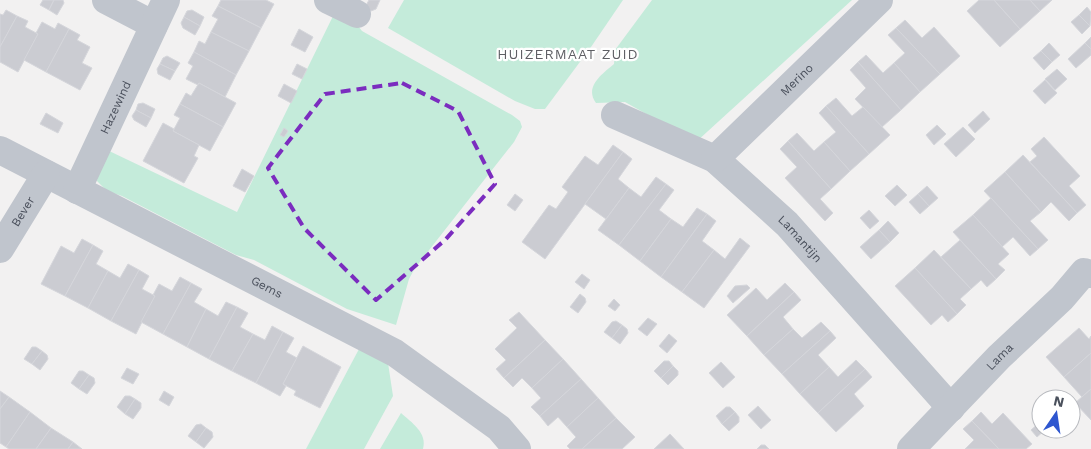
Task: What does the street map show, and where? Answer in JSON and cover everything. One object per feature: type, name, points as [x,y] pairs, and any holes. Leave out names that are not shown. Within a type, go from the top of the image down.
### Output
[{"type":"street","points":[[106,0],[154,25]]},
{"type":"street","name":"Hazewind","points":[[77,190],[166,0]]},
{"type":"street","points":[[328,0],[356,14]]},
{"type":"street","name":"Merino","points":[[715,158],[878,0]]},
{"type":"street","name":"Lamantijn","points":[[615,115],[715,158],[787,224],[951,408]]},
{"type":"street","name":"Gems","points":[[0,150],[395,353],[499,428],[517,449]]},
{"type":"street","name":"Bever","points":[[0,249],[46,174]]},
{"type":"street","name":"Lama","points":[[911,449],[999,357],[1062,298],[1084,272],[1091,274]]},
{"type":"highlighted area","points":[[402,83],[458,111],[495,184],[446,239],[376,300],[304,228],[268,168],[325,94]]},
{"type":"green space","points":[[404,0],[623,0],[545,109],[535,109],[515,101],[388,28]]},
{"type":"green space","points":[[652,0],[852,0],[696,142],[625,102],[596,103],[593,97],[593,86],[596,81],[614,64],[615,50]]},
{"type":"green space","points":[[335,12],[355,22],[362,31],[512,115],[520,121],[522,127],[514,142],[415,268],[409,279],[396,325],[347,309],[254,260],[236,255],[122,196],[107,191],[97,181],[98,170],[105,149],[237,212]]},
{"type":"green space","points":[[359,349],[388,363],[393,396],[364,449],[306,449]]},
{"type":"green space","points":[[401,413],[418,428],[423,438],[423,449],[380,449]]},
{"type":"building","points":[[43,0],[54,0],[49,10],[40,5]]},
{"type":"building","points":[[54,0],[63,0],[64,3],[57,15],[49,10]]},
{"type":"building","points":[[221,0],[266,0],[274,4],[261,28],[218,6]]},
{"type":"building","points":[[369,0],[380,0],[376,9],[371,11],[365,7]]},
{"type":"building","points":[[979,0],[994,0],[1020,29],[1000,47],[967,11]]},
{"type":"building","points":[[994,0],[1030,0],[1040,11],[1020,29]]},
{"type":"building","points":[[1030,0],[1052,0],[1040,11]]},
{"type":"building","points":[[218,6],[261,28],[249,51],[211,32],[218,19],[212,16]]},
{"type":"building","points":[[1087,7],[1091,12],[1090,26],[1079,15]]},
{"type":"building","points":[[6,10],[17,16],[0,47],[0,14],[3,15]]},
{"type":"building","points":[[192,10],[204,17],[200,26],[184,17],[187,11]]},
{"type":"building","points":[[1079,15],[1090,26],[1082,34],[1071,22]]},
{"type":"building","points":[[17,16],[28,21],[25,27],[38,34],[18,72],[0,62],[0,47]]},
{"type":"building","points":[[184,17],[200,26],[195,35],[183,28],[181,23]]},
{"type":"building","points":[[905,20],[922,38],[934,27],[960,56],[940,74],[896,28]]},
{"type":"building","points":[[42,22],[55,29],[58,23],[69,29],[46,72],[24,60],[38,34],[36,33]]},
{"type":"building","points":[[896,28],[940,74],[920,92],[894,63],[905,53],[888,35]]},
{"type":"building","points":[[69,29],[80,35],[77,40],[90,47],[82,63],[92,68],[80,90],[46,72]]},
{"type":"building","points":[[299,29],[313,37],[305,52],[291,45]]},
{"type":"building","points":[[211,32],[249,51],[236,75],[194,52],[199,41],[205,44]]},
{"type":"building","points":[[1091,37],[1091,49],[1085,43]]},
{"type":"building","points":[[1049,43],[1060,55],[1052,62],[1041,51]]},
{"type":"building","points":[[1085,43],[1091,49],[1091,55],[1076,68],[1068,59]]},
{"type":"building","points":[[1041,51],[1052,62],[1044,70],[1033,58]]},
{"type":"building","points":[[194,52],[236,75],[225,97],[199,83],[198,85],[186,79],[193,66],[188,63]]},
{"type":"building","points":[[866,55],[883,73],[894,63],[920,92],[901,110],[858,62]]},
{"type":"building","points":[[167,56],[180,63],[175,71],[160,64],[163,58]]},
{"type":"building","points":[[858,62],[901,110],[882,127],[855,99],[866,88],[850,70]]},
{"type":"building","points":[[160,64],[175,71],[170,80],[158,74],[157,69]]},
{"type":"building","points":[[297,64],[307,69],[302,79],[292,74]]},
{"type":"building","points":[[1057,69],[1067,79],[1055,90],[1045,79]]},
{"type":"building","points":[[1045,80],[1057,93],[1045,104],[1033,91]]},
{"type":"building","points":[[199,83],[236,103],[223,127],[180,104],[186,93],[191,96]]},
{"type":"building","points":[[284,84],[297,91],[291,103],[278,96]]},
{"type":"building","points":[[836,98],[852,116],[863,107],[890,135],[869,154],[826,106]]},
{"type":"building","points":[[143,103],[155,109],[151,118],[136,110],[138,104]]},
{"type":"building","points":[[180,104],[223,127],[210,151],[173,131],[180,118],[174,115]]},
{"type":"building","points":[[826,106],[869,154],[850,171],[824,142],[836,132],[819,113]]},
{"type":"building","points":[[136,110],[151,118],[146,127],[134,120],[132,116]]},
{"type":"building","points":[[983,111],[990,119],[975,133],[968,125]]},
{"type":"building","points":[[46,113],[63,123],[58,133],[40,124]]},
{"type":"building","points":[[163,123],[174,129],[173,131],[199,145],[194,156],[198,158],[184,183],[143,161]]},
{"type":"building","points":[[937,125],[946,134],[934,145],[926,135]]},
{"type":"building","points":[[963,127],[975,139],[956,157],[944,144]]},
{"type":"building","points":[[284,128],[288,131],[284,137],[280,135]]},
{"type":"building","points":[[797,133],[814,151],[824,142],[850,171],[831,189],[788,141]]},
{"type":"building","points":[[1044,137],[1080,176],[1069,186],[1086,205],[1077,213],[1030,162],[1037,156],[1031,149]]},
{"type":"building","points":[[788,141],[831,189],[820,199],[833,213],[825,221],[785,178],[797,167],[780,149]]},
{"type":"building","points":[[613,145],[623,152],[545,259],[522,242],[549,205],[556,209],[568,192],[562,187],[585,156],[598,165]]},
{"type":"building","points":[[623,152],[632,159],[618,179],[629,188],[606,219],[585,204]]},
{"type":"building","points":[[1023,155],[1077,213],[1069,221],[1051,202],[1041,212],[1005,172]]},
{"type":"building","points":[[242,169],[254,176],[245,192],[233,186]]},
{"type":"building","points":[[1005,172],[1041,212],[1030,221],[1048,240],[1038,249],[984,191]]},
{"type":"building","points":[[656,177],[666,184],[619,245],[598,230],[629,188],[641,197]]},
{"type":"building","points":[[666,184],[674,190],[659,210],[671,219],[640,261],[619,245]]},
{"type":"building","points":[[897,185],[907,195],[895,206],[885,196]]},
{"type":"building","points":[[927,186],[938,198],[929,206],[918,194]]},
{"type":"building","points":[[515,194],[523,200],[515,211],[507,205]]},
{"type":"building","points":[[918,194],[929,206],[920,214],[909,202]]},
{"type":"building","points":[[991,198],[1038,249],[1030,256],[1013,237],[1002,247],[973,215]]},
{"type":"building","points":[[697,208],[707,214],[661,277],[640,261],[671,219],[683,227]]},
{"type":"building","points":[[869,210],[879,221],[870,229],[860,218]]},
{"type":"building","points":[[707,214],[716,221],[702,241],[714,250],[682,292],[661,277]]},
{"type":"building","points":[[973,215],[1009,254],[998,264],[1005,270],[996,279],[953,232]]},
{"type":"building","points":[[888,221],[899,233],[890,242],[879,230]]},
{"type":"building","points":[[879,230],[890,242],[871,259],[860,247]]},
{"type":"building","points":[[740,238],[750,246],[704,308],[682,292],[714,250],[725,259]]},
{"type":"building","points":[[82,239],[93,245],[65,296],[41,284],[61,246],[74,253]]},
{"type":"building","points":[[960,240],[996,279],[987,287],[981,280],[971,289],[941,257]]},
{"type":"building","points":[[93,245],[103,251],[96,264],[108,271],[88,308],[65,296]]},
{"type":"building","points":[[934,250],[971,289],[960,299],[966,305],[957,314],[915,268]]},
{"type":"building","points":[[128,264],[139,270],[111,321],[88,308],[108,271],[120,278]]},
{"type":"building","points":[[915,268],[957,314],[948,322],[942,315],[931,325],[895,286]]},
{"type":"building","points":[[139,270],[149,276],[142,289],[155,296],[136,334],[111,321]]},
{"type":"building","points":[[582,274],[590,280],[584,289],[575,282]]},
{"type":"building","points":[[180,277],[191,283],[163,334],[141,322],[155,296],[153,295],[159,284],[172,291]]},
{"type":"building","points":[[191,283],[202,289],[194,302],[206,309],[187,347],[163,334]]},
{"type":"building","points":[[785,283],[794,292],[747,336],[727,315],[756,288],[767,300]]},
{"type":"building","points":[[747,285],[750,288],[733,303],[727,296],[735,286]]},
{"type":"building","points":[[794,292],[801,300],[783,317],[793,329],[764,355],[747,336]]},
{"type":"building","points":[[580,294],[585,298],[586,302],[578,313],[570,307]]},
{"type":"building","points":[[614,299],[620,305],[615,311],[608,306]]},
{"type":"building","points":[[226,302],[237,307],[209,359],[187,347],[206,309],[218,316]]},
{"type":"building","points":[[237,307],[248,313],[240,327],[253,334],[232,371],[209,359]]},
{"type":"building","points":[[519,312],[545,340],[504,378],[496,369],[506,360],[495,349],[517,328],[509,320]]},
{"type":"building","points":[[648,318],[657,324],[647,336],[638,329]]},
{"type":"building","points":[[616,321],[622,325],[612,338],[604,332],[612,322]]},
{"type":"building","points":[[821,322],[830,331],[782,374],[764,355],[793,329],[802,338]]},
{"type":"building","points":[[622,325],[627,329],[628,333],[620,344],[612,338]]},
{"type":"building","points":[[272,326],[283,332],[256,383],[232,371],[253,334],[265,340]]},
{"type":"building","points":[[1079,328],[1089,339],[1091,336],[1091,353],[1064,377],[1046,357]]},
{"type":"building","points":[[830,331],[836,338],[818,355],[829,367],[800,394],[782,374]]},
{"type":"building","points":[[283,332],[294,338],[286,352],[297,358],[283,384],[286,386],[280,396],[256,383]]},
{"type":"building","points":[[669,334],[677,341],[667,353],[659,346]]},
{"type":"building","points":[[545,340],[563,359],[532,388],[522,378],[513,387],[504,378]]},
{"type":"building","points":[[303,346],[341,367],[320,408],[294,395],[296,391],[283,384]]},
{"type":"building","points":[[32,347],[42,351],[32,364],[24,359]]},
{"type":"building","points":[[42,351],[47,355],[48,359],[40,370],[32,364]]},
{"type":"building","points":[[1091,353],[1091,389],[1082,397],[1081,389],[1075,389],[1064,377]]},
{"type":"building","points":[[563,359],[581,379],[540,416],[531,407],[541,398],[532,388]]},
{"type":"building","points":[[856,360],[865,369],[818,413],[800,394],[829,367],[838,377]]},
{"type":"building","points":[[664,361],[669,361],[673,366],[661,378],[654,371]]},
{"type":"building","points":[[721,362],[735,377],[723,388],[709,373]]},
{"type":"building","points":[[673,366],[678,371],[678,375],[668,385],[661,378]]},
{"type":"building","points":[[127,368],[139,374],[133,384],[121,378]]},
{"type":"building","points":[[865,369],[872,377],[854,394],[864,406],[836,432],[818,413]]},
{"type":"building","points":[[79,371],[89,375],[79,389],[71,383]]},
{"type":"building","points":[[89,375],[94,378],[95,383],[87,394],[79,389]]},
{"type":"building","points":[[581,379],[598,398],[567,427],[558,417],[548,426],[540,416]]},
{"type":"building","points":[[1091,389],[1091,420],[1081,409],[1081,398]]},
{"type":"building","points":[[0,391],[9,397],[0,409]]},
{"type":"building","points":[[164,391],[174,397],[169,406],[159,400]]},
{"type":"building","points":[[125,396],[135,399],[125,414],[117,407]]},
{"type":"building","points":[[9,397],[30,412],[6,447],[0,443],[0,409]]},
{"type":"building","points":[[598,398],[616,418],[582,449],[570,449],[567,446],[576,437],[567,427]]},
{"type":"building","points":[[135,399],[141,403],[141,408],[133,419],[125,414]]},
{"type":"building","points":[[758,406],[771,420],[761,429],[748,415]]},
{"type":"building","points":[[726,407],[730,407],[735,412],[722,424],[716,416]]},
{"type":"building","points":[[30,412],[51,428],[36,449],[9,449],[6,447]]},
{"type":"building","points":[[735,412],[739,417],[739,422],[729,431],[722,424]]},
{"type":"building","points":[[981,412],[992,424],[1003,413],[1032,444],[1026,449],[999,449],[972,421]]},
{"type":"building","points":[[616,418],[635,437],[622,449],[582,449]]},
{"type":"building","points":[[972,421],[999,449],[965,449],[974,440],[963,429]]},
{"type":"building","points":[[201,424],[206,428],[196,442],[188,436],[196,425]]},
{"type":"building","points":[[51,428],[73,442],[68,449],[36,449]]},
{"type":"building","points":[[206,428],[212,432],[213,437],[204,448],[196,442]]},
{"type":"building","points":[[670,434],[684,449],[654,449]]},
{"type":"building","points":[[73,442],[82,449],[68,449]]},
{"type":"building","points":[[761,445],[765,445],[769,449],[757,449]]},
{"type":"district","name":"HUIZERMAAT ZUID","points":[[568,54]]}]
